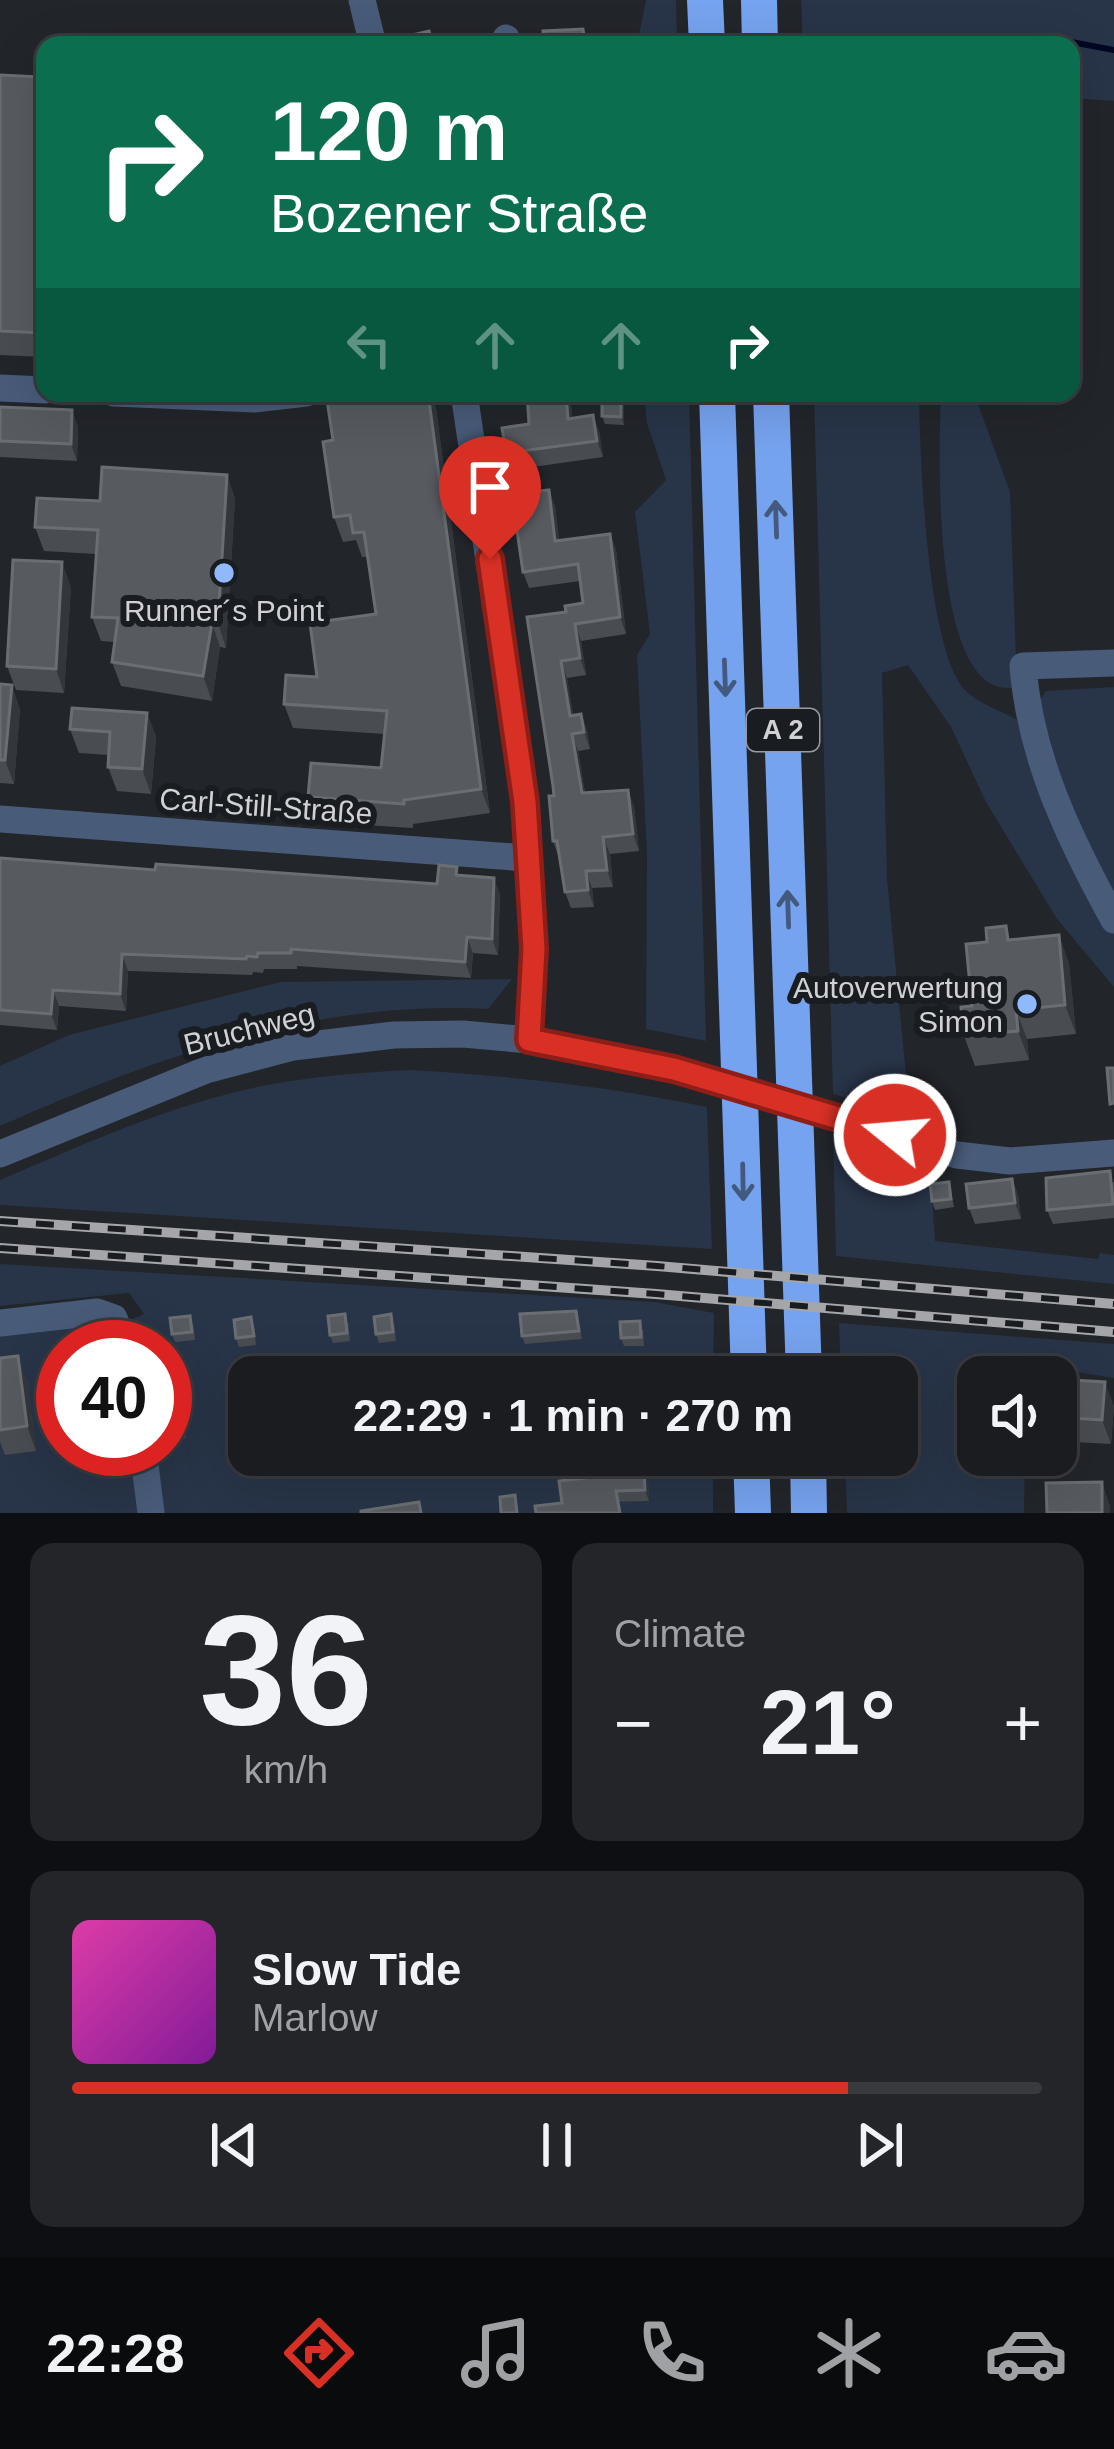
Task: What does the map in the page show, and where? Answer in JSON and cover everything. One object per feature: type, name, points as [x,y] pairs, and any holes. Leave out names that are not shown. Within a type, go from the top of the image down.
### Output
[{"type":"highway","points":[[704,0],[706,36]]},
{"type":"highway","points":[[759,0],[760,36]]},
{"type":"highway","name":"A 2","points":[[717,402],[748,1356]]},
{"type":"highway","name":"A 2","points":[[772,402],[803,1356]]},
{"type":"highway","points":[[734,1513],[745,1476]]},
{"type":"highway","points":[[752,1476],[753,1513]]},
{"type":"highway","points":[[808,1476],[809,1513]]},
{"type":"highway","points":[[815,1476],[830,1513]]},
{"type":"street","points":[[362,0],[372,36]]},
{"type":"street","points":[[0,388],[36,390]]},
{"type":"street","points":[[465,402],[525,802],[534,949],[529,1040]]},
{"type":"street","points":[[1114,663],[1023,666],[1026,713],[1067,836],[1114,920]]},
{"type":"street","name":"Carl-Still-Straße","points":[[0,819],[527,859]]},
{"type":"street","name":"Bruchweg","points":[[0,1154],[206,1070],[293,1047],[394,1035],[463,1034],[529,1040],[674,1069],[957,1155],[1010,1161],[1114,1153]]},
{"type":"street","points":[[0,1323],[97,1312],[115,1320]]},
{"type":"street","points":[[146,1476],[151,1513]]},
{"type":"shaded area","points":[[646,0],[676,0],[677,36],[639,36]]},
{"type":"shaded area","points":[[801,0],[1114,0],[1114,101],[1080,99],[1080,36],[803,36]]},
{"type":"shaded area","points":[[645,402],[689,402],[706,1041],[646,1029],[647,854],[637,655],[650,634],[635,512],[666,480]]},
{"type":"shaded area","points":[[814,402],[919,402],[928,549],[942,636],[966,691],[1022,723],[1046,814],[1075,874],[1114,933],[1114,987],[1057,919],[986,802],[951,727],[908,665],[882,673],[887,878],[910,1116],[833,1094]]},
{"type":"shaded area","points":[[941,402],[977,402],[1010,492],[1017,687],[988,682],[968,657],[945,567]]},
{"type":"shaded area","points":[[1114,687],[1114,902],[1046,746],[1041,699],[1046,691]]},
{"type":"shaded area","points":[[512,979],[488,1009],[360,1014],[237,1038],[118,1077],[0,1126],[0,1066],[69,1035],[281,982]]},
{"type":"shaded area","points":[[411,1070],[559,1083],[707,1107],[712,1249],[0,1205],[0,1180],[168,1112],[272,1084]]},
{"type":"shaded area","points":[[833,1134],[930,1164],[935,1241],[1098,1259],[1100,1253],[1114,1255],[1114,1284],[836,1256]]},
{"type":"shaded area","points":[[0,1264],[654,1302],[714,1313],[713,1356],[228,1356],[228,1476],[713,1476],[713,1513],[0,1513],[0,1336],[36,1330],[36,1476],[192,1476],[192,1320],[130,1320],[144,1314],[129,1293],[0,1306]]},
{"type":"shaded area","points":[[839,1323],[1114,1344],[1114,1378],[1077,1372],[1077,1356],[957,1356],[957,1476],[1025,1476],[1024,1513],[847,1513],[846,1476],[918,1476],[918,1356],[840,1356]]},
{"type":"building","points":[[583,29],[584,36],[543,36],[543,31]]},
{"type":"building","points":[[0,75],[36,77],[36,333],[0,331]]},
{"type":"building","points":[[327,402],[429,402],[481,789],[404,800],[404,804],[308,797],[311,763],[381,768],[387,711],[284,704],[286,675],[317,677],[310,623],[376,614],[364,532],[353,533],[350,515],[334,517],[323,442],[333,440]]},
{"type":"building","points":[[528,402],[567,402],[568,419],[593,415],[597,441],[506,453],[502,428],[529,424]]},
{"type":"building","points":[[602,402],[621,402],[621,417],[602,416]]},
{"type":"building","points":[[0,407],[72,410],[71,444],[0,441]]},
{"type":"building","points":[[102,467],[227,475],[218,623],[212,623],[203,676],[112,662],[118,618],[92,617],[98,530],[35,527],[37,498],[100,501]]},
{"type":"building","points":[[549,490],[555,541],[610,534],[620,617],[575,624],[580,658],[561,661],[570,716],[581,714],[584,732],[572,734],[582,793],[628,790],[633,834],[603,837],[607,870],[586,871],[588,890],[565,892],[557,841],[553,841],[549,796],[554,796],[553,786],[527,617],[566,612],[565,606],[583,603],[578,564],[523,572],[513,503],[532,501],[530,492]]},
{"type":"building","points":[[13,560],[62,562],[56,669],[7,666]]},
{"type":"building","points":[[0,684],[12,685],[5,760],[0,760]]},
{"type":"building","points":[[72,708],[147,713],[142,769],[108,767],[110,732],[70,729]]},
{"type":"building","points":[[0,858],[437,884],[439,865],[457,867],[456,875],[494,878],[492,939],[467,937],[465,962],[291,949],[291,953],[258,953],[246,959],[122,954],[120,994],[53,990],[51,1014],[0,1010]]},
{"type":"building","points":[[1006,926],[1008,940],[1059,935],[1065,1005],[1016,1010],[1018,1031],[964,1036],[961,1007],[972,1006],[966,944],[987,942],[986,928]]},
{"type":"building","points":[[1107,1068],[1114,1068],[1114,1103],[1110,1104]]},
{"type":"building","points":[[1110,1171],[1113,1204],[1047,1210],[1046,1178]]},
{"type":"building","points":[[1012,1179],[1015,1203],[969,1208],[966,1184]]},
{"type":"building","points":[[949,1182],[951,1199],[932,1201],[930,1184]]},
{"type":"building","points":[[576,1311],[579,1331],[522,1336],[520,1314]]},
{"type":"building","points":[[345,1314],[347,1333],[330,1335],[328,1316]]},
{"type":"building","points":[[391,1314],[393,1332],[376,1334],[374,1317]]},
{"type":"building","points":[[251,1317],[254,1336],[236,1338],[234,1320]]},
{"type":"building","points":[[640,1321],[641,1337],[621,1338],[620,1322]]},
{"type":"building","points":[[18,1356],[27,1426],[0,1430],[0,1358]]},
{"type":"building","points":[[1077,1380],[1105,1382],[1102,1420],[1077,1418]]},
{"type":"building","points":[[644,1476],[645,1490],[616,1491],[620,1513],[536,1513],[535,1506],[562,1503],[559,1481]]},
{"type":"building","points":[[1102,1482],[1102,1513],[1047,1513],[1046,1483]]},
{"type":"building","points":[[515,1495],[517,1513],[501,1513],[500,1497]]},
{"type":"building","points":[[419,1502],[421,1513],[361,1513],[361,1511]]},
{"type":"waterway","points":[[1080,44],[1114,50]]},
{"type":"railway","points":[[0,1221],[657,1266],[1114,1304]]},
{"type":"railway","points":[[0,1248],[1114,1332]]},
{"type":"place","name":"Runner´s Point","points":[[224,573]]},
{"type":"place","name":"Autoverwertung Simon","points":[[1027,1004]]},
{"type":"route","points":[[490,559],[525,802],[534,949],[529,1040],[674,1069],[895,1135]]}]
